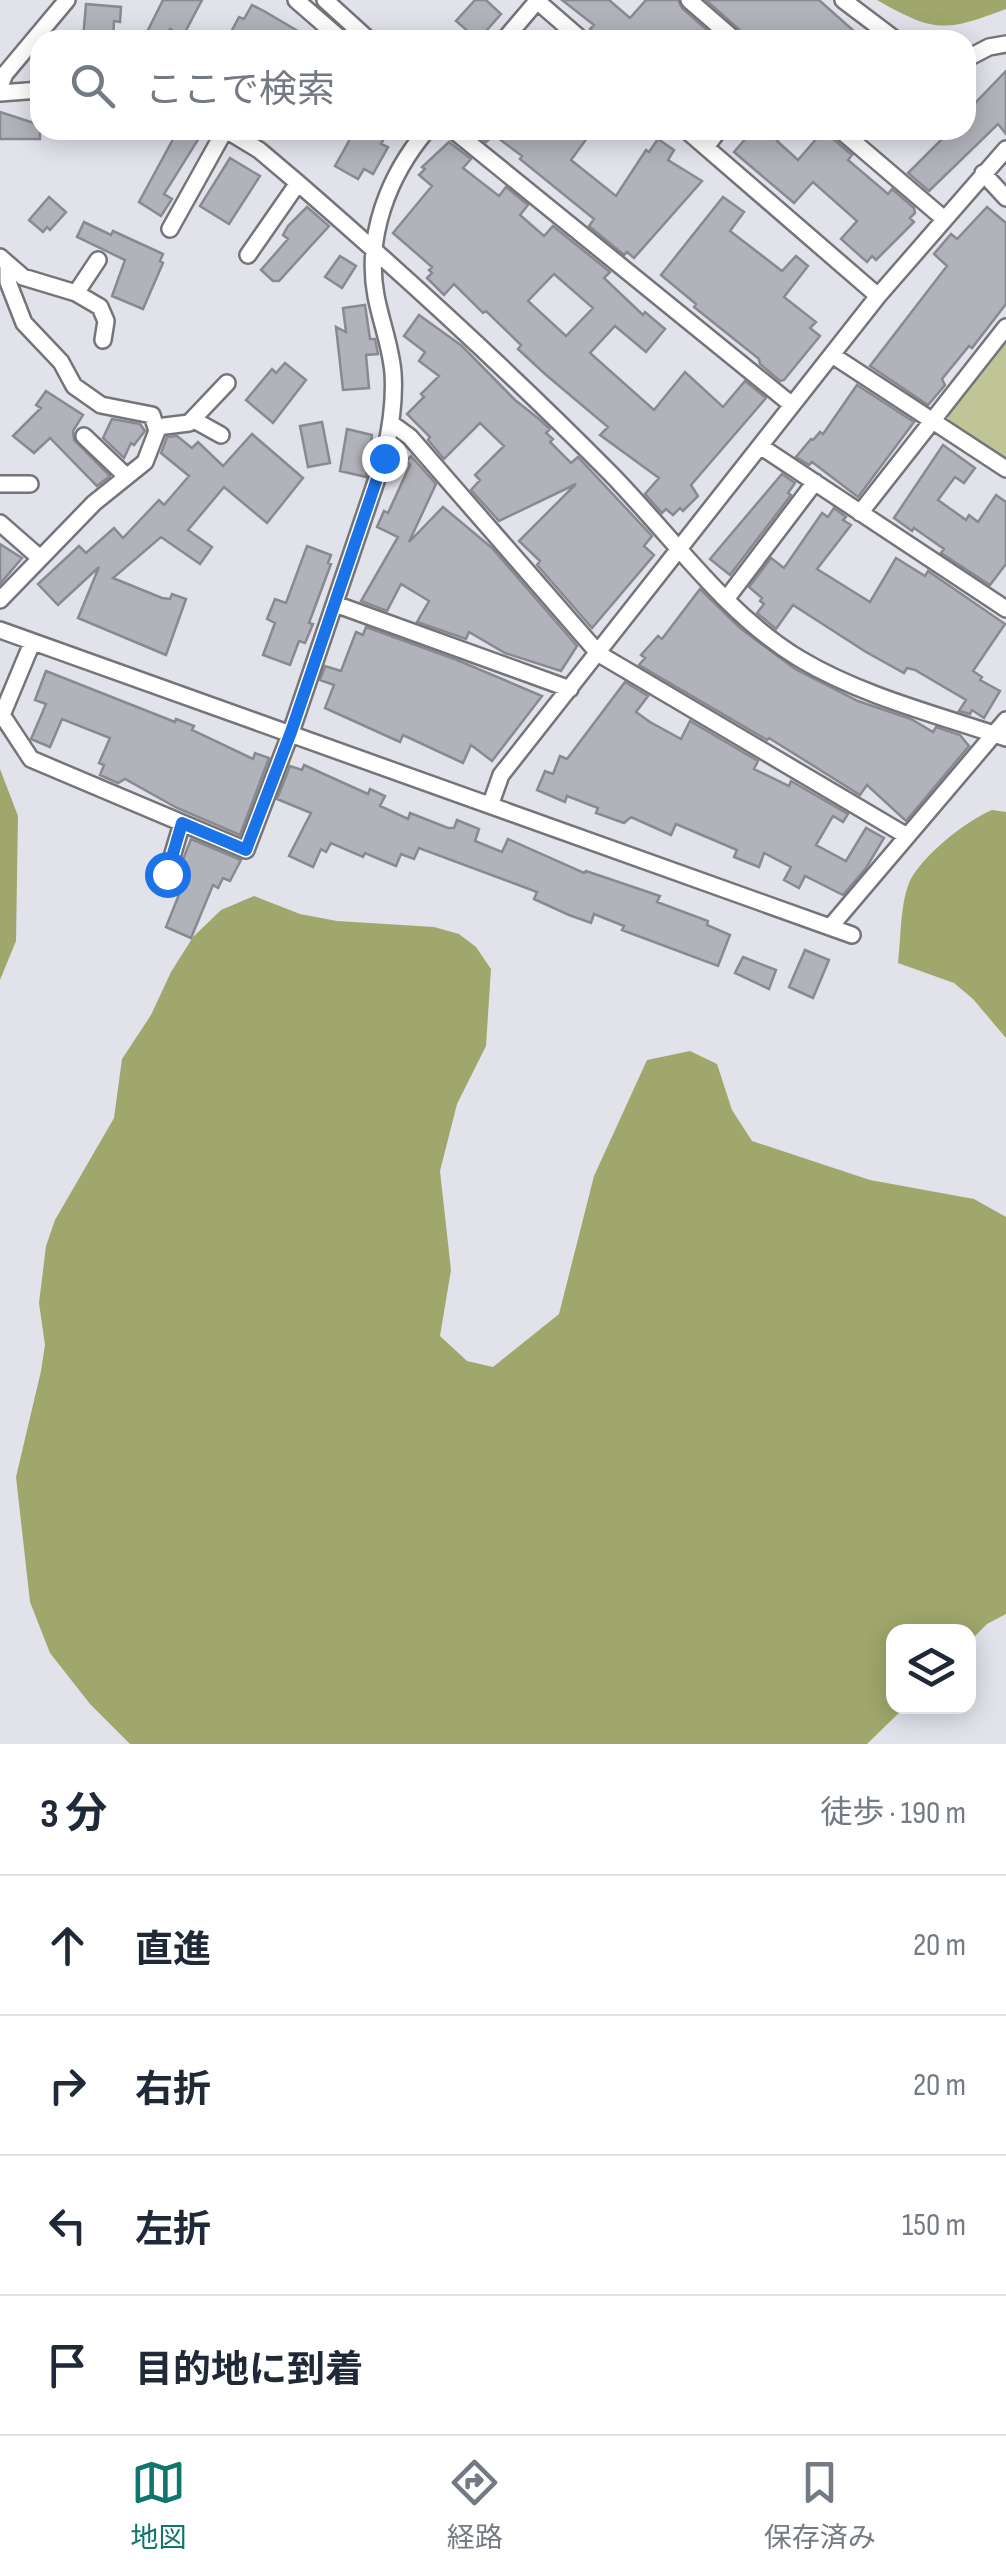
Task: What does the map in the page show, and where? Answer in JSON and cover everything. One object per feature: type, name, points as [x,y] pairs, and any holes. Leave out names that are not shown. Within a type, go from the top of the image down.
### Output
[{"type":"street","points":[[42,30],[67,0]]},
{"type":"street","points":[[296,0],[330,30]]},
{"type":"street","points":[[325,0],[358,30]]},
{"type":"street","points":[[512,30],[537,0],[571,30]]},
{"type":"street","points":[[689,0],[724,30]]},
{"type":"street","points":[[843,0],[881,30]]},
{"type":"street","points":[[30,44],[5,74],[0,90],[30,90]]},
{"type":"street","points":[[976,54],[1006,44]]},
{"type":"street","points":[[170,229],[220,140]]},
{"type":"street","points":[[242,140],[298,183],[534,396],[659,522],[695,568],[753,624],[800,659],[870,692],[1000,736]]},
{"type":"street","points":[[32,642],[2,715],[31,759],[246,850],[291,732],[384,458],[391,423],[392,371],[376,293],[374,234],[388,194],[421,140]]},
{"type":"street","points":[[466,140],[792,405]]},
{"type":"street","points":[[698,140],[878,296]]},
{"type":"street","points":[[706,146],[711,140]]},
{"type":"street","points":[[852,140],[943,218]]},
{"type":"street","points":[[491,804],[501,775],[832,354],[943,218],[1006,149]]},
{"type":"street","points":[[983,173],[1006,198]]},
{"type":"street","points":[[248,255],[298,183]]},
{"type":"street","points":[[76,293],[98,260]]},
{"type":"street","points":[[4,262],[35,282],[94,302],[104,314],[103,340]]},
{"type":"street","points":[[0,600],[94,503],[145,462],[156,427],[152,415],[101,405],[74,386],[54,352],[24,323],[4,262]]},
{"type":"street","points":[[860,512],[1006,327]]},
{"type":"street","points":[[832,354],[1006,469]]},
{"type":"street","points":[[156,427],[194,420],[227,383]]},
{"type":"street","points":[[194,420],[221,434]]},
{"type":"street","points":[[391,423],[410,437],[599,654],[907,836]]},
{"type":"street","points":[[84,436],[126,476]]},
{"type":"street","points":[[760,446],[1006,608]]},
{"type":"street","points":[[726,598],[815,482]]},
{"type":"street","points":[[0,484],[30,484]]},
{"type":"street","points":[[0,523],[40,558]]},
{"type":"street","points":[[336,604],[570,689]]},
{"type":"street","points":[[0,630],[852,935]]},
{"type":"street","points":[[831,926],[907,836],[1000,736],[1006,720]]},
{"type":"street","points":[[167,874],[182,823]]},
{"type":"green space","points":[[877,0],[1006,0],[1006,9],[968,22],[940,26],[913,19]]},
{"type":"green space","points":[[1006,337],[1006,460],[949,422],[947,413]]},
{"type":"green space","points":[[0,769],[18,816],[16,941],[0,980]]},
{"type":"green space","points":[[992,810],[1006,812],[1006,1038],[954,983],[898,963],[904,902],[915,873],[945,840]]},
{"type":"green space","points":[[254,896],[300,914],[337,921],[434,927],[459,934],[476,947],[491,969],[486,1046],[457,1104],[440,1171],[451,1270],[440,1336],[467,1361],[493,1367],[559,1314],[594,1176],[647,1060],[690,1051],[717,1064],[732,1110],[752,1141],[870,1180],[974,1199],[1006,1217],[1006,1614],[976,1635],[976,1624],[886,1624],[886,1714],[898,1714],[867,1744],[130,1744],[90,1704],[50,1653],[30,1602],[16,1477],[45,1345],[39,1303],[46,1246],[55,1220],[114,1118],[122,1059],[193,937],[221,910]]},
{"type":"building","points":[[163,0],[202,0],[186,30],[148,30]]},
{"type":"building","points":[[475,0],[486,0],[501,14],[487,30],[466,30],[456,21]]},
{"type":"building","points":[[562,0],[609,0],[630,18],[646,0],[678,0],[707,30],[591,30],[594,25]]},
{"type":"building","points":[[706,0],[819,0],[853,30],[740,30]]},
{"type":"building","points":[[86,4],[121,7],[120,22],[114,21],[114,30],[84,30]]},
{"type":"building","points":[[252,5],[296,30],[232,30],[239,17],[244,19]]},
{"type":"building","points":[[1006,71],[1006,134],[998,124],[929,191],[908,173],[941,140],[976,140],[976,102]]},
{"type":"building","points":[[0,112],[30,122],[30,139],[0,139]]},
{"type":"building","points":[[173,140],[198,140],[164,194],[172,199],[161,216],[139,202]]},
{"type":"building","points":[[383,140],[381,144],[388,147],[373,174],[364,169],[358,179],[335,166],[349,141]]},
{"type":"building","points":[[501,140],[586,140],[571,160],[616,196],[646,150],[649,152],[659,140],[674,150],[668,160],[702,181],[634,258],[627,252],[624,255],[589,226],[594,219],[520,159],[522,156]]},
{"type":"building","points":[[744,140],[778,140],[798,160],[815,140],[834,140],[852,155],[848,160],[888,194],[892,189],[914,208],[910,218],[914,222],[876,260],[872,256],[867,262],[841,239],[857,221],[813,182],[794,203],[734,152]]},
{"type":"building","points":[[449,142],[471,159],[463,168],[499,196],[506,187],[528,205],[520,215],[544,236],[553,226],[610,272],[604,278],[643,315],[645,312],[665,329],[646,352],[615,326],[590,353],[654,410],[685,372],[723,407],[745,381],[766,398],[691,485],[698,496],[683,511],[680,508],[673,515],[666,509],[662,513],[645,494],[659,478],[600,435],[608,427],[518,349],[521,345],[454,284],[444,295],[427,278],[432,267],[393,233],[432,186],[419,175],[425,169],[422,167]],"holes":[[[554,274],[593,308],[566,336],[528,301]]]},
{"type":"building","points":[[230,158],[260,176],[229,224],[200,206]]},
{"type":"building","points":[[49,197],[66,212],[50,230],[47,227],[43,232],[29,220]]},
{"type":"building","points":[[723,197],[744,212],[730,231],[782,271],[796,256],[808,266],[784,297],[816,322],[810,328],[820,336],[784,380],[780,381],[760,364],[759,359],[661,275]]},
{"type":"building","points":[[307,207],[329,226],[279,281],[273,281],[261,270],[288,239],[283,235],[288,226]]},
{"type":"building","points":[[987,207],[1006,223],[1006,304],[942,379],[945,385],[928,405],[870,366],[947,266],[934,254],[951,234],[957,239]]},
{"type":"building","points":[[84,222],[163,254],[163,263],[143,309],[112,296],[125,260],[77,237]]},
{"type":"building","points":[[340,256],[356,266],[342,288],[325,277]]},
{"type":"building","points":[[365,305],[370,339],[375,339],[378,354],[366,355],[369,388],[343,390],[336,327],[346,332],[343,308]]},
{"type":"building","points":[[419,315],[462,346],[550,429],[546,433],[553,439],[550,442],[571,463],[578,457],[652,536],[644,546],[654,555],[592,628],[537,565],[540,561],[519,541],[576,484],[499,521],[471,490],[480,480],[475,475],[504,446],[480,423],[444,459],[428,440],[430,437],[407,414],[439,376],[419,361],[425,352],[404,336]]},
{"type":"building","points":[[285,363],[306,380],[273,423],[246,400],[272,369],[276,373]]},
{"type":"building","points":[[857,385],[914,422],[858,497],[812,462],[809,465],[796,457],[811,439],[823,434]]},
{"type":"building","points":[[46,391],[83,415],[73,431],[74,440],[110,476],[97,486],[50,438],[34,453],[13,436],[41,408],[36,405]]},
{"type":"building","points":[[112,419],[140,424],[145,431],[134,445],[131,443],[124,458],[103,438]]},
{"type":"building","points":[[322,422],[330,463],[308,467],[300,426]]},
{"type":"building","points":[[347,429],[372,435],[366,477],[340,471]]},
{"type":"building","points":[[252,434],[303,478],[267,523],[224,487],[188,530],[212,547],[200,564],[161,537],[113,578],[162,598],[170,599],[172,594],[186,599],[166,655],[78,618],[99,567],[58,605],[38,584],[79,546],[86,553],[114,528],[123,538],[159,500],[164,505],[189,476],[161,453],[167,437],[177,436],[192,448],[198,442],[223,466]]},
{"type":"building","points":[[943,445],[975,468],[964,483],[955,477],[938,500],[966,520],[969,515],[978,522],[996,495],[1006,502],[1006,564],[990,585],[941,553],[944,549],[914,528],[912,531],[894,518]]},
{"type":"building","points":[[411,456],[436,484],[409,542],[443,507],[492,548],[577,646],[561,671],[505,653],[469,632],[466,639],[417,622],[429,601],[401,584],[387,611],[361,601],[398,537],[377,527],[384,511],[388,513]]},
{"type":"building","points":[[782,474],[795,483],[788,493],[791,495],[730,575],[710,559]]},
{"type":"building","points":[[834,508],[851,525],[817,569],[870,602],[896,558],[925,576],[928,571],[1005,624],[973,671],[982,677],[980,680],[1000,691],[984,718],[972,710],[970,714],[959,711],[966,700],[915,670],[907,668],[904,673],[793,605],[776,629],[757,613],[764,604],[749,587],[771,558],[784,568],[822,513],[828,517]]},
{"type":"building","points":[[0,544],[22,558],[0,584]]},
{"type":"building","points":[[307,546],[331,555],[331,564],[309,623],[313,624],[305,643],[299,641],[290,665],[263,655],[275,623],[267,619],[275,599],[286,603]]},
{"type":"building","points":[[700,589],[740,628],[795,669],[933,732],[936,727],[960,735],[969,746],[906,821],[867,785],[860,795],[639,665],[645,658],[641,655],[658,636],[662,639]]},
{"type":"building","points":[[366,627],[542,696],[492,761],[471,745],[463,763],[403,735],[400,742],[325,708],[334,685],[320,680],[325,666],[341,671],[356,632],[363,635]]},
{"type":"building","points":[[46,671],[194,726],[192,730],[253,759],[255,753],[269,758],[240,835],[177,808],[125,779],[118,783],[100,775],[104,765],[99,763],[110,738],[62,719],[50,747],[31,739],[46,704],[35,700]]},
{"type":"building","points":[[625,682],[648,696],[636,712],[650,722],[681,739],[690,721],[758,761],[754,769],[789,786],[791,781],[848,814],[843,822],[833,816],[816,845],[846,861],[866,828],[884,838],[843,895],[805,876],[799,888],[784,880],[791,867],[764,853],[759,867],[734,857],[737,850],[676,824],[671,835],[631,817],[624,823],[567,796],[565,802],[537,790],[545,771],[553,774],[560,756],[567,759]]},
{"type":"building","points":[[304,765],[368,794],[370,789],[385,796],[380,806],[408,819],[410,813],[448,828],[454,828],[457,820],[479,829],[475,841],[502,852],[508,839],[584,873],[660,896],[657,902],[708,921],[707,925],[730,935],[718,966],[622,930],[624,926],[594,914],[591,923],[569,915],[534,899],[537,892],[419,848],[414,859],[401,854],[396,866],[331,843],[326,852],[321,849],[313,867],[289,856],[311,813],[277,799],[290,766],[302,770]]},
{"type":"building","points":[[191,839],[241,860],[230,881],[223,878],[218,888],[213,885],[191,938],[166,927],[182,887],[174,883]]},
{"type":"building","points":[[805,950],[829,960],[813,998],[789,987]]},
{"type":"building","points":[[743,957],[776,970],[769,989],[735,973]]},
{"type":"route","points":[[167,874],[182,823],[246,850],[291,732],[384,458]]}]
